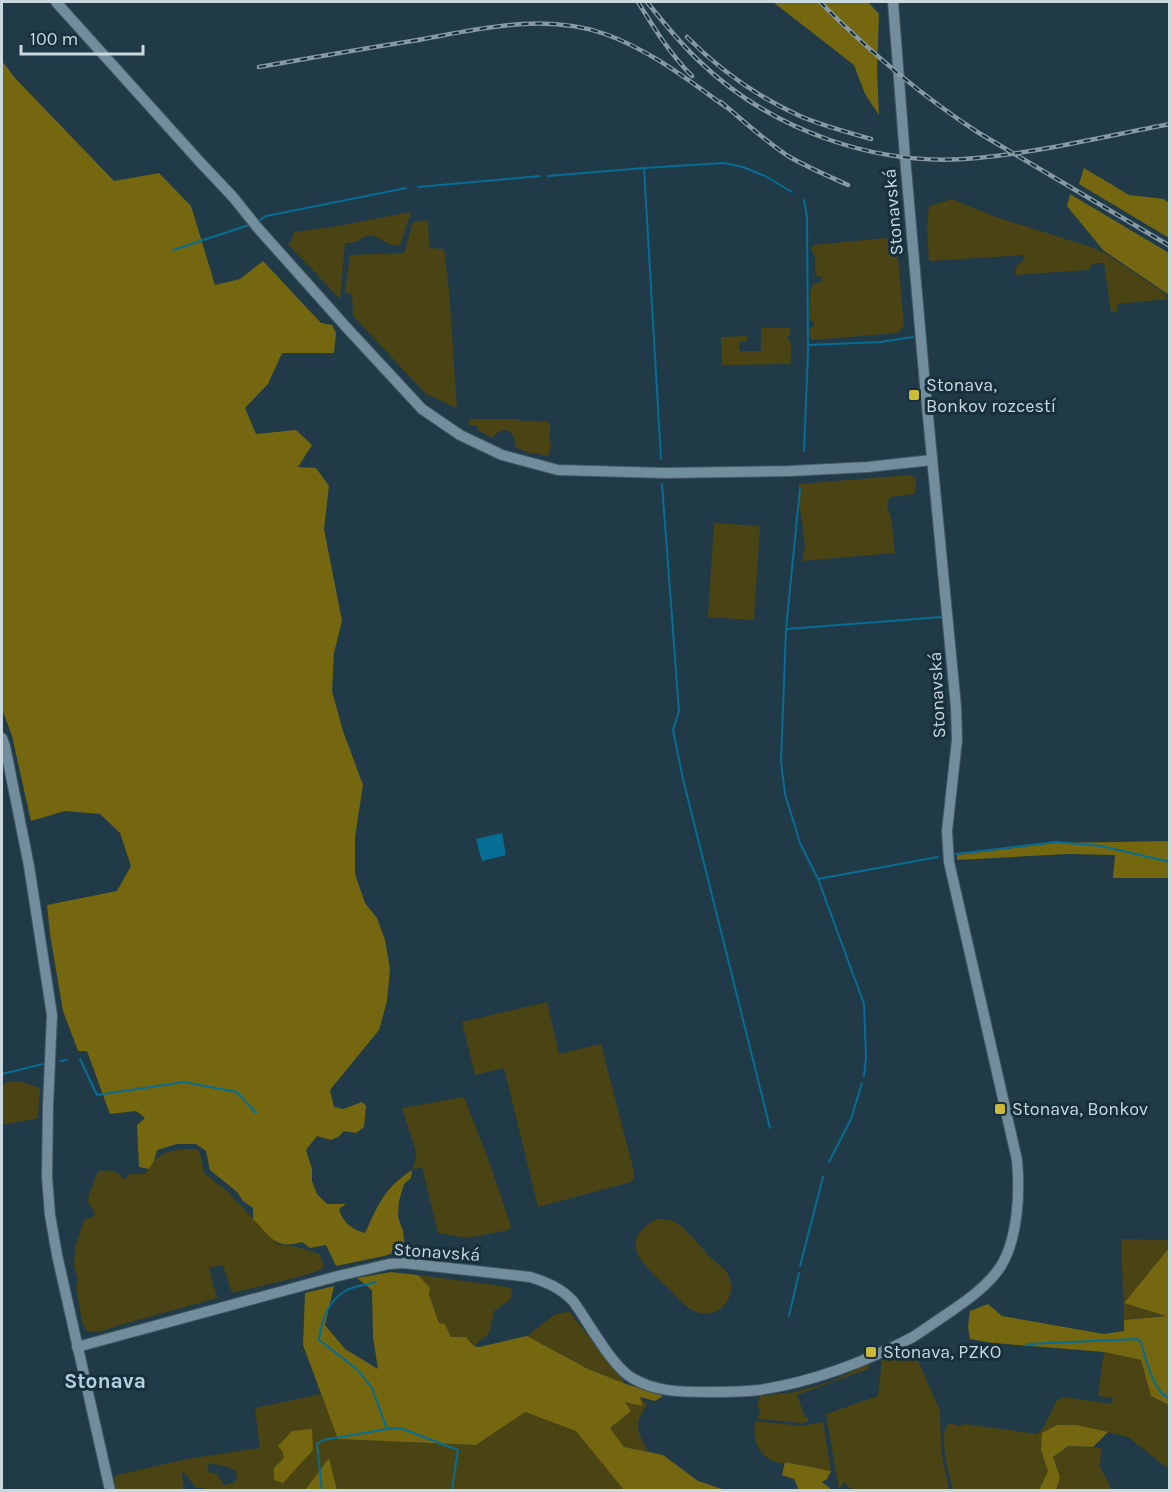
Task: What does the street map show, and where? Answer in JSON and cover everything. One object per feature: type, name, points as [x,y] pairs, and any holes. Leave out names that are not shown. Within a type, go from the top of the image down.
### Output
[{"type":"street","points":[[56,2],[233,197],[347,328],[423,409],[460,435],[502,455],[558,470],[664,473],[790,471],[868,467],[932,460]]},
{"type":"street","name":"Stonavská","points":[[77,1347],[338,1276],[403,1263],[530,1277],[549,1283],[573,1301],[614,1362],[630,1378],[650,1387],[688,1392],[757,1390],[800,1382],[842,1368],[914,1336],[962,1304],[1001,1266],[1010,1245],[1016,1216],[1019,1190],[1016,1150],[949,862],[947,831],[957,740],[956,708],[932,460],[893,2]]},
{"type":"street","points":[[2,738],[29,866],[52,1015],[47,1177],[57,1255],[110,1491]]},
{"type":"shaded area","points":[[773,2],[868,2],[879,14],[877,71],[879,115],[865,94],[854,65]]},
{"type":"shaded area","points":[[2,61],[15,78],[114,181],[159,173],[191,206],[215,285],[240,279],[263,261],[321,323],[332,325],[336,333],[334,353],[282,353],[268,384],[245,408],[256,434],[296,430],[312,445],[298,467],[316,468],[329,486],[324,529],[342,621],[334,653],[332,691],[343,731],[363,785],[355,837],[355,874],[365,903],[377,918],[385,940],[390,969],[387,1001],[379,1030],[330,1090],[334,1107],[343,1109],[362,1102],[366,1106],[364,1127],[356,1133],[344,1131],[331,1140],[317,1136],[306,1150],[317,1194],[327,1204],[346,1204],[339,1209],[342,1217],[352,1227],[365,1233],[378,1205],[388,1191],[412,1170],[411,1178],[404,1184],[399,1201],[398,1217],[403,1231],[405,1249],[384,1256],[336,1266],[326,1245],[310,1248],[302,1242],[279,1243],[253,1219],[253,1208],[210,1170],[206,1151],[196,1144],[177,1144],[157,1150],[149,1169],[139,1167],[137,1125],[145,1118],[136,1111],[110,1114],[87,1051],[78,1051],[63,1011],[47,905],[117,891],[131,866],[120,833],[100,814],[65,811],[31,821],[12,736],[2,709]]},
{"type":"shaded area","points":[[1084,168],[1129,195],[1164,199],[1169,203],[1169,238],[1079,184]]},
{"type":"shaded area","points":[[1070,194],[1169,253],[1169,295],[1103,250],[1067,206]]},
{"type":"shaded area","points":[[949,200],[1105,253],[1164,293],[1168,299],[1117,304],[1117,311],[1111,312],[1104,263],[1091,264],[1090,269],[1087,270],[1015,275],[1016,268],[1023,261],[1024,255],[929,261],[927,226],[929,206]]},
{"type":"shaded area","points":[[411,212],[400,245],[391,245],[377,237],[370,236],[345,243],[340,299],[288,244],[294,232]]},
{"type":"shaded area","points":[[428,220],[429,248],[444,249],[457,408],[426,394],[353,316],[352,294],[345,292],[350,255],[402,253],[405,251],[413,222]]},
{"type":"shaded area","points":[[886,238],[894,244],[898,257],[904,325],[900,331],[812,340],[808,329],[813,327],[814,323],[809,319],[810,291],[814,283],[823,282],[822,277],[816,276],[815,257],[811,249],[813,245]]},
{"type":"shaded area","points":[[761,328],[791,328],[787,338],[791,343],[791,364],[722,365],[721,337],[747,336],[747,341],[739,342],[740,351],[761,351]]},
{"type":"shaded area","points":[[471,419],[518,419],[522,422],[545,420],[550,424],[551,446],[548,456],[539,453],[532,454],[515,447],[513,436],[508,431],[500,431],[492,438],[478,430],[476,425],[470,425],[468,423]]},
{"type":"shaded area","points":[[910,475],[916,478],[915,494],[890,497],[887,505],[891,518],[895,553],[802,561],[805,546],[799,505],[799,484]]},
{"type":"shaded area","points":[[714,523],[760,526],[754,620],[708,617]]},
{"type":"shaded area","points":[[1169,841],[1169,878],[1113,878],[1115,855],[1067,854],[957,860],[957,855],[1055,843]]},
{"type":"shaded area","points":[[547,1002],[559,1054],[601,1044],[634,1178],[631,1182],[538,1207],[504,1068],[475,1075],[462,1022]]},
{"type":"shaded area","points":[[22,1082],[40,1088],[38,1118],[2,1125],[2,1084]]},
{"type":"shaded area","points":[[464,1097],[511,1226],[509,1230],[467,1238],[438,1233],[422,1167],[412,1170],[416,1152],[402,1108]]},
{"type":"shaded area","points":[[194,1149],[200,1153],[204,1173],[227,1191],[277,1244],[320,1254],[324,1267],[294,1278],[232,1293],[223,1265],[209,1268],[217,1298],[103,1331],[87,1331],[82,1323],[76,1286],[78,1280],[74,1266],[75,1248],[84,1220],[95,1214],[88,1203],[98,1171],[114,1172],[125,1179],[129,1174],[145,1174],[153,1162],[162,1155],[178,1150]]},
{"type":"shaded area","points":[[656,1219],[670,1220],[678,1224],[727,1273],[731,1292],[728,1300],[720,1309],[705,1314],[688,1307],[642,1261],[637,1253],[637,1236]]},
{"type":"shaded area","points":[[1121,1239],[1169,1240],[1169,1248],[1124,1303],[1169,1315],[1124,1320]]},
{"type":"shaded area","points":[[1169,1248],[1169,1405],[1151,1396],[1141,1360],[1104,1352],[970,1339],[968,1326],[970,1311],[988,1304],[1002,1316],[1104,1334],[1124,1331],[1124,1320],[1166,1316],[1124,1303]]},
{"type":"shaded area","points":[[391,1272],[418,1275],[430,1288],[429,1295],[439,1323],[445,1324],[451,1337],[466,1337],[474,1346],[479,1347],[527,1336],[588,1369],[663,1396],[655,1401],[640,1397],[642,1406],[625,1402],[631,1411],[610,1428],[624,1447],[663,1455],[698,1481],[725,1490],[624,1490],[576,1431],[525,1412],[476,1445],[338,1439],[303,1345],[305,1293],[334,1286],[325,1325],[345,1349],[378,1369],[373,1337],[372,1290],[357,1278]]},
{"type":"shaded area","points":[[418,1275],[512,1288],[511,1299],[494,1311],[489,1333],[474,1346],[471,1341],[451,1337],[445,1324],[439,1323],[429,1295],[430,1288]]},
{"type":"shaded area","points":[[569,1311],[626,1384],[588,1369],[527,1336],[554,1315]]},
{"type":"shaded area","points":[[913,1351],[917,1358],[940,1411],[941,1450],[949,1490],[852,1490],[844,1482],[839,1490],[826,1414],[878,1396],[882,1360]]},
{"type":"shaded area","points":[[1104,1352],[1141,1360],[1151,1396],[1169,1405],[1169,1469],[1128,1437],[1077,1425],[1041,1450],[1048,1471],[1039,1490],[953,1490],[944,1441],[946,1426],[952,1423],[957,1426],[965,1424],[1037,1434],[1043,1428],[1057,1400],[1064,1397],[1112,1404],[1113,1398],[1098,1396]]},
{"type":"shaded area","points":[[870,1363],[868,1369],[797,1395],[805,1417],[808,1417],[808,1422],[758,1419],[760,1409],[757,1408],[760,1396],[795,1392],[832,1381]]},
{"type":"shaded area","points":[[321,1394],[339,1439],[476,1445],[524,1412],[576,1430],[624,1490],[337,1490],[329,1458],[305,1490],[205,1490],[203,1487],[195,1487],[183,1471],[184,1490],[116,1490],[114,1478],[117,1475],[187,1459],[260,1448],[255,1408]],"holes":[[[211,1463],[236,1471],[237,1478],[233,1483],[224,1485],[217,1474],[209,1472],[207,1468]]]},
{"type":"shaded area","points":[[639,1397],[647,1405],[638,1423],[639,1434],[649,1452],[624,1447],[610,1428],[631,1411],[624,1401]]},
{"type":"shaded area","points":[[755,1421],[802,1426],[823,1422],[831,1471],[785,1462],[784,1464],[769,1459],[757,1444]]},
{"type":"shaded area","points":[[1057,1425],[1077,1425],[1108,1432],[1093,1447],[1068,1446],[1053,1457],[1060,1477],[1056,1490],[1039,1490],[1048,1471],[1041,1450],[1042,1433]]},
{"type":"shaded area","points":[[312,1429],[313,1450],[283,1483],[274,1480],[274,1468],[284,1458],[278,1446],[292,1431]]},
{"type":"shaded area","points":[[1068,1446],[1101,1448],[1100,1467],[1112,1490],[1056,1490],[1060,1477],[1053,1457]]},
{"type":"shaded area","points":[[329,1458],[337,1490],[305,1490]]},
{"type":"shaded area","points":[[785,1462],[831,1471],[827,1479],[822,1482],[832,1490],[799,1490],[794,1479],[782,1475]]},
{"type":"water","points":[[502,833],[506,855],[482,861],[476,839]]},
{"type":"waterway","points":[[548,176],[724,163],[743,167],[765,176],[792,192]]},
{"type":"waterway","points":[[644,168],[661,459]]},
{"type":"waterway","points":[[418,187],[540,176]]},
{"type":"waterway","points":[[257,222],[266,216],[406,188]]},
{"type":"waterway","points":[[804,200],[807,217],[808,352],[804,451]]},
{"type":"waterway","points":[[173,250],[249,225]]},
{"type":"waterway","points":[[808,345],[881,342],[913,337]]},
{"type":"waterway","points":[[662,484],[679,711],[673,730],[683,779],[770,1128]]},
{"type":"waterway","points":[[800,488],[786,629],[781,762],[785,794],[800,843],[818,879],[864,1004],[866,1057],[864,1076]]},
{"type":"waterway","points":[[787,629],[942,617]]},
{"type":"waterway","points":[[956,854],[1056,842],[1101,846],[1170,862]]},
{"type":"waterway","points":[[818,879],[938,857]]},
{"type":"waterway","points":[[80,1059],[97,1095],[184,1082],[237,1092],[256,1113]]},
{"type":"waterway","points":[[61,1061],[67,1060]]},
{"type":"waterway","points":[[2,1074],[43,1064]]},
{"type":"waterway","points":[[829,1162],[851,1119],[862,1083]]},
{"type":"waterway","points":[[800,1266],[823,1177]]},
{"type":"waterway","points":[[789,1316],[799,1273]]},
{"type":"waterway","points":[[322,1490],[317,1444],[323,1440],[387,1429],[372,1388],[358,1370],[319,1340],[324,1319],[334,1300],[348,1289],[376,1282]]},
{"type":"waterway","points":[[1027,1344],[1137,1339],[1141,1342],[1148,1366],[1159,1390],[1170,1399]]},
{"type":"waterway","points":[[387,1429],[400,1428],[458,1450],[452,1490]]},
{"type":"railway","points":[[638,2],[669,50],[692,76]]},
{"type":"railway","points":[[647,2],[698,60],[727,85],[758,106],[792,124],[827,139],[864,150],[901,157],[939,160],[977,158],[1050,148],[1170,124]]},
{"type":"railway","points":[[820,2],[896,72],[957,118],[1170,246]]},
{"type":"railway","points":[[259,67],[485,28],[557,24],[605,34],[638,48],[726,107]]},
{"type":"railway","points":[[687,37],[726,71],[784,109],[835,129],[871,139]]},
{"type":"railway","points":[[721,102],[788,156],[848,185]]},
{"type":"place","name":"Stonava, Bonkov rozcestí","points":[[914,395]]},
{"type":"place","name":"Stonava, Bonkov","points":[[1000,1109]]},
{"type":"place","name":"Stonava, PZKO","points":[[871,1352]]},
{"type":"district","name":"Stonava","points":[[105,1381]]}]
